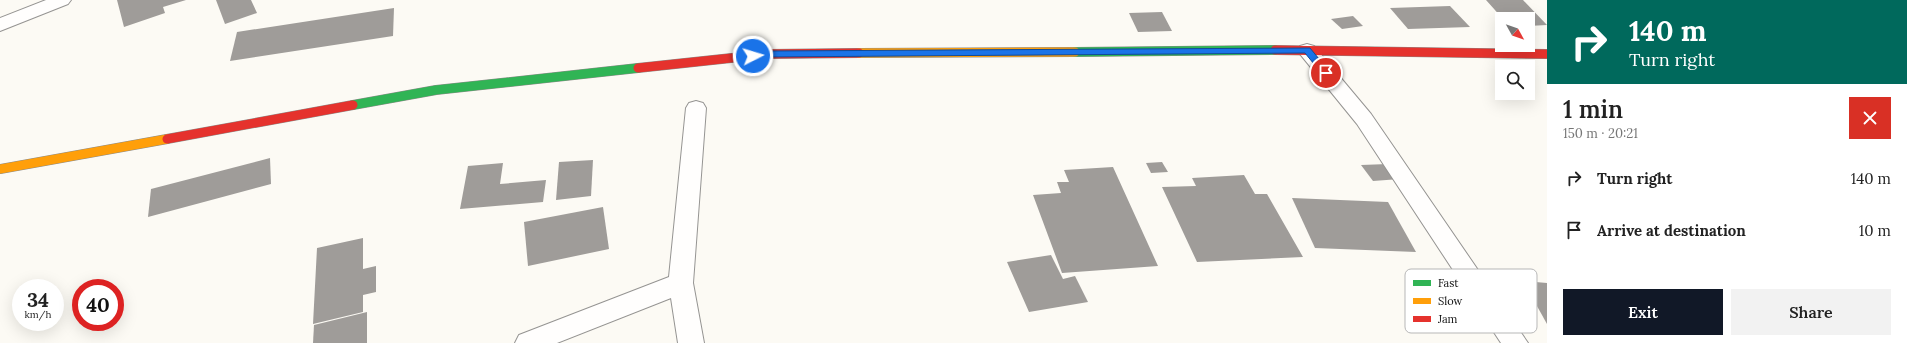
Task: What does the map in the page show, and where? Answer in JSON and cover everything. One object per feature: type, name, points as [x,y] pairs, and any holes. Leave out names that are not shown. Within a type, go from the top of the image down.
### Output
[{"type":"street","points":[[0,25],[62,0]]},
{"type":"street","points":[[1307,50],[1364,119],[1465,269]]},
{"type":"street","points":[[0,169],[436,90],[769,54],[1307,50],[1547,54]]},
{"type":"street","points":[[691,343],[681,283],[696,108]]},
{"type":"street","points":[[528,343],[681,283]]},
{"type":"street","points":[[1508,333],[1515,343]]},
{"type":"building","points":[[117,0],[186,0],[163,7],[165,13],[124,27]]},
{"type":"building","points":[[216,0],[251,0],[257,13],[225,24]]},
{"type":"building","points":[[1486,0],[1523,0],[1535,12],[1497,12]]},
{"type":"building","points":[[1450,6],[1470,27],[1408,29],[1390,8]]},
{"type":"building","points":[[394,8],[393,36],[230,61],[237,32]]},
{"type":"building","points":[[1162,12],[1172,31],[1138,32],[1129,13]]},
{"type":"building","points":[[1535,12],[1547,25],[1535,26]]},
{"type":"building","points":[[1353,16],[1363,26],[1342,29],[1331,19]]},
{"type":"building","points":[[270,158],[271,184],[148,217],[151,189]]},
{"type":"building","points":[[593,160],[591,196],[556,200],[559,162]]},
{"type":"building","points":[[1162,162],[1168,172],[1151,173],[1146,163]]},
{"type":"building","points":[[503,163],[500,184],[546,180],[543,202],[460,209],[468,166]]},
{"type":"building","points":[[1388,164],[1400,179],[1373,181],[1361,165]]},
{"type":"building","points":[[1113,167],[1158,266],[1062,273],[1033,195],[1061,193],[1057,182],[1069,182],[1064,170]]},
{"type":"building","points":[[1244,175],[1255,194],[1267,194],[1303,257],[1197,262],[1162,187],[1196,186],[1192,178]]},
{"type":"building","points":[[1292,198],[1388,202],[1416,252],[1315,248]]},
{"type":"building","points":[[603,207],[609,249],[528,266],[524,222]]},
{"type":"building","points":[[363,238],[363,269],[376,266],[376,292],[363,295],[363,312],[313,324],[317,248]]},
{"type":"building","points":[[1051,255],[1063,279],[1075,276],[1088,302],[1029,312],[1007,262]]},
{"type":"building","points":[[1537,282],[1547,283],[1547,324],[1537,306]]},
{"type":"building","points":[[367,312],[367,343],[313,343],[314,325]]},
{"type":"traffic: fast","points":[[1075,52],[1275,50]]},
{"type":"traffic: fast","points":[[353,105],[436,90],[638,68]]},
{"type":"traffic: slow","points":[[859,53],[1075,52]]},
{"type":"traffic: slow","points":[[0,169],[167,139]]},
{"type":"traffic: jam","points":[[1275,50],[1547,54]]},
{"type":"traffic: jam","points":[[638,68],[769,54],[859,53]]},
{"type":"traffic: jam","points":[[167,139],[353,105]]},
{"type":"route","points":[[753,56],[769,54],[1307,50],[1326,73]]}]
